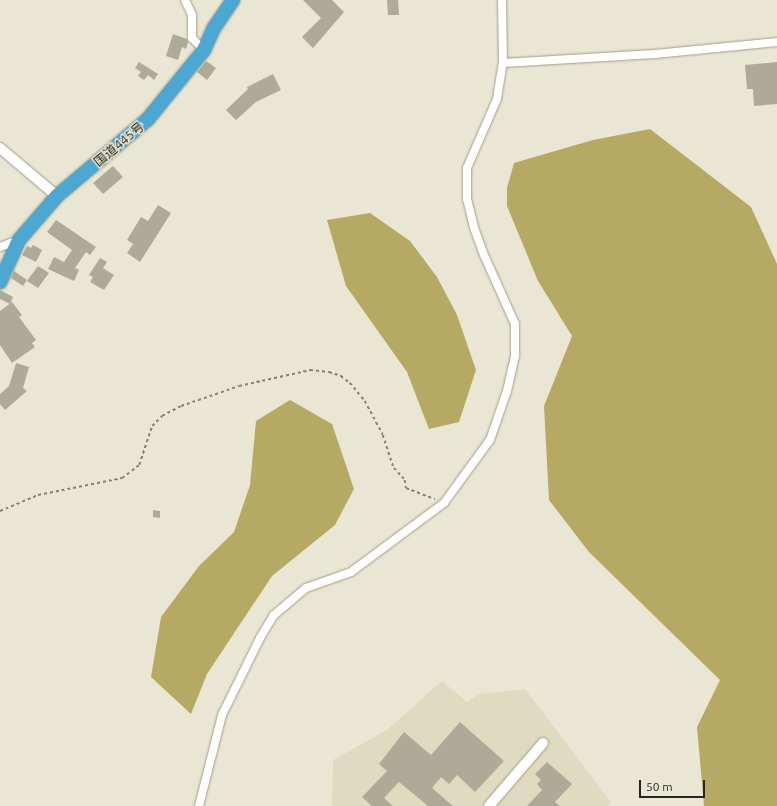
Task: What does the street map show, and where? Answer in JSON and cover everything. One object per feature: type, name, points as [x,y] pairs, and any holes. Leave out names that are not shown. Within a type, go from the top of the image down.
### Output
[{"type":"highway","name":"国道445号","points":[[0,282],[19,240],[57,196],[148,119],[204,50],[214,28],[233,0]]},
{"type":"street","points":[[185,0],[192,14],[192,38],[204,50]]},
{"type":"street","points":[[199,806],[222,715],[260,638],[274,615],[306,588],[351,572],[444,503],[490,440],[507,391],[515,355],[515,324],[484,255],[468,199],[468,168],[497,99],[503,63],[502,0]]},
{"type":"street","points":[[503,63],[655,54],[777,42]]},
{"type":"street","points":[[0,148],[57,196]]},
{"type":"street","points":[[0,247],[19,240]]},
{"type":"street","points":[[489,806],[543,743]]},
{"type":"path","points":[[0,511],[38,495],[122,478],[140,465],[152,426],[162,416],[181,406],[239,386],[310,370],[335,374],[350,383],[365,401],[383,436],[394,468],[406,480],[406,488],[444,503]]},
{"type":"shaded area","points":[[650,129],[751,207],[777,264],[777,806],[704,806],[697,727],[720,680],[589,552],[549,500],[544,406],[572,336],[538,281],[507,206],[507,188],[514,163],[593,140]]},
{"type":"shaded area","points":[[370,213],[410,241],[437,277],[457,315],[476,370],[459,422],[429,429],[407,372],[346,286],[327,220]]},
{"type":"shaded area","points":[[290,400],[332,424],[354,489],[335,525],[272,576],[207,674],[191,714],[151,677],[161,617],[199,566],[234,532],[250,485],[256,421]]},
{"type":"shaded area","points":[[442,681],[467,702],[479,694],[525,689],[611,802],[608,806],[332,806],[333,760],[387,730]]},
{"type":"building","points":[[303,0],[332,0],[344,12],[313,48],[302,37],[321,18]]},
{"type":"building","points":[[387,0],[398,0],[399,15],[388,15]]},
{"type":"building","points":[[173,34],[187,39],[188,42],[186,49],[182,47],[178,60],[166,56]]},
{"type":"building","points":[[206,61],[216,68],[207,80],[197,72]]},
{"type":"building","points":[[139,62],[158,74],[154,80],[148,75],[144,80],[138,76],[141,72],[135,68]]},
{"type":"building","points":[[777,62],[777,104],[754,106],[753,89],[747,89],[745,65]]},
{"type":"building","points":[[273,74],[281,90],[256,102],[236,120],[226,110],[248,89],[247,87]]},
{"type":"building","points":[[113,166],[123,177],[103,194],[93,183]]},
{"type":"building","points":[[158,205],[171,213],[140,262],[127,253],[133,244],[127,240],[141,217],[148,221]]},
{"type":"building","points":[[56,220],[96,247],[90,255],[86,252],[75,268],[79,270],[74,281],[48,269],[54,257],[64,262],[72,250],[47,232]]},
{"type":"building","points":[[33,245],[42,250],[36,262],[22,255],[27,246],[31,248]]},
{"type":"building","points":[[100,258],[107,262],[103,268],[114,275],[104,290],[90,282],[93,277],[89,275]]},
{"type":"building","points":[[38,266],[49,273],[38,288],[27,281]]},
{"type":"building","points":[[14,271],[27,280],[23,286],[11,278]]},
{"type":"building","points":[[0,290],[13,297],[10,304],[0,299]]},
{"type":"building","points":[[12,302],[22,315],[19,317],[36,340],[32,343],[35,347],[12,363],[0,345],[0,311]]},
{"type":"building","points":[[16,363],[29,367],[23,388],[27,391],[5,410],[0,404],[0,394],[9,386]]},
{"type":"building","points":[[153,510],[160,511],[160,518],[153,517]]},
{"type":"building","points":[[460,722],[504,761],[475,792],[457,775],[449,784],[441,777],[432,788],[453,806],[428,806],[399,782],[384,798],[393,806],[372,806],[362,797],[387,771],[379,764],[404,732],[431,755]]},
{"type":"building","points":[[547,762],[572,784],[555,802],[560,806],[527,806],[542,790],[537,784],[541,780],[535,774]]}]
